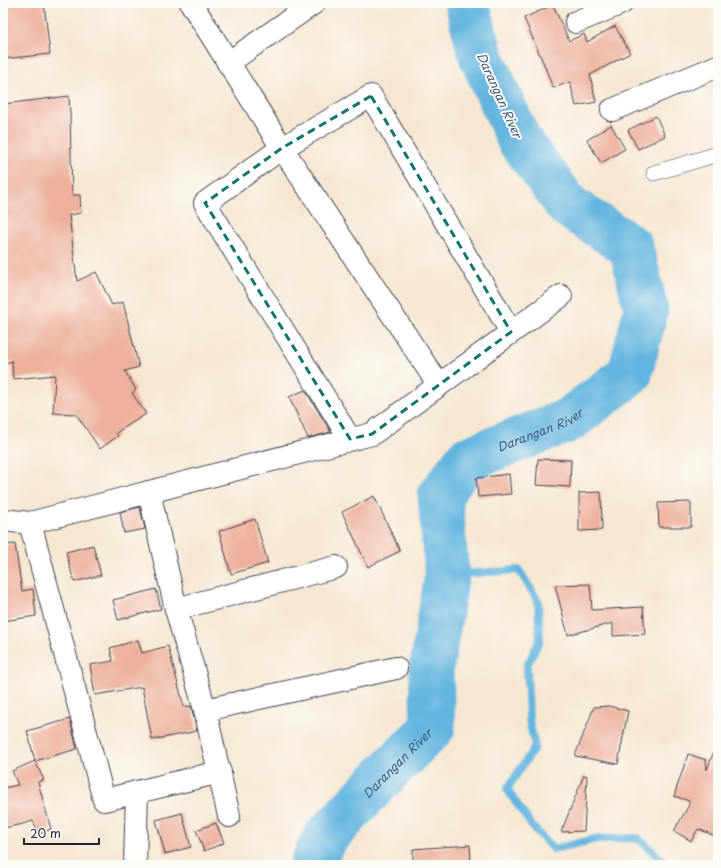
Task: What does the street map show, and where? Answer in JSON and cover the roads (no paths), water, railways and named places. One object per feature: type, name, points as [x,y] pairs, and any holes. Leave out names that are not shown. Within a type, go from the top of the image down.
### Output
[{"type":"street","points":[[191,3],[282,148],[438,384]]},
{"type":"street","points":[[228,63],[314,3]]},
{"type":"street","points":[[576,22],[622,3]]},
{"type":"street","points":[[612,110],[718,66]]},
{"type":"street","points":[[350,439],[205,203],[282,148],[371,96],[511,332]]},
{"type":"street","points":[[3,520],[30,523],[372,434],[438,384],[561,296]]},
{"type":"street","points":[[149,492],[176,609],[205,710],[230,816]]},
{"type":"street","points":[[30,523],[104,800],[220,772]]},
{"type":"street","points":[[176,609],[336,567]]},
{"type":"street","points":[[205,710],[396,668]]},
{"type":"street","points":[[135,865],[137,792]]},
{"type":"lane","points":[[654,173],[718,154]]},
{"type":"waterway","name":"Darangan River","points":[[312,865],[324,839],[433,727],[431,670],[447,575],[440,495],[467,459],[569,420],[630,374],[646,309],[631,247],[568,206],[519,140],[481,56],[467,3]]},
{"type":"waterway","points":[[447,575],[519,570],[538,601],[540,640],[527,665],[529,720],[535,747],[507,789],[532,826],[553,849],[596,839],[638,838],[664,862],[663,865]]}]
